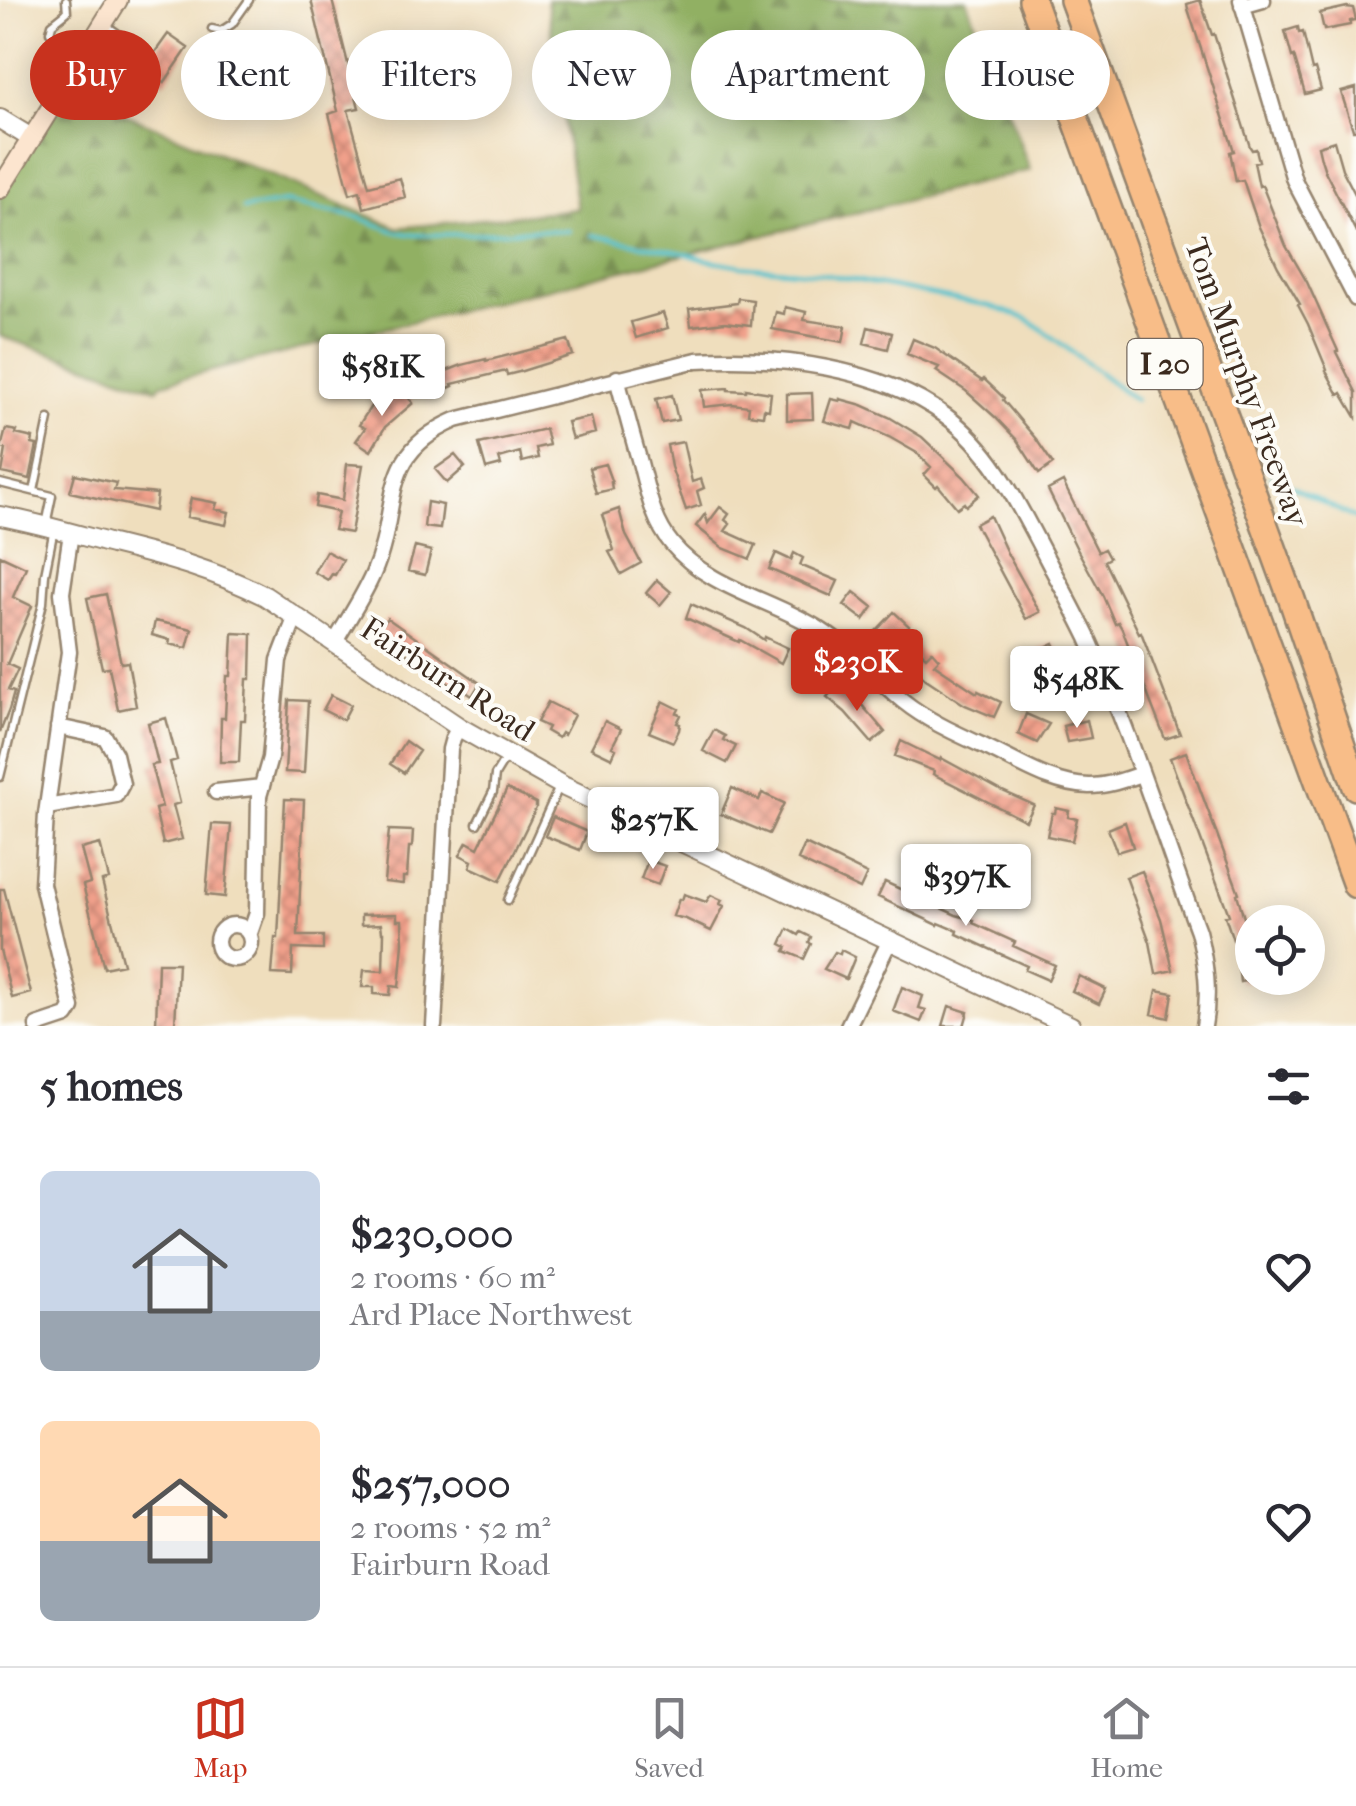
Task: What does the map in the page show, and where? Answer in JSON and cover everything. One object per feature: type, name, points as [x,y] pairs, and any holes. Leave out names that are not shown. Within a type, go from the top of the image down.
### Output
[{"type":"highway","name":"I 20","points":[[1032,0],[1356,886]]},
{"type":"highway","name":"Tom Murphy Freeway","points":[[1074,0],[1356,787]]},
{"type":"highway","points":[[1292,600],[1356,754]]},
{"type":"main road","points":[[99,30],[118,0]]},
{"type":"main road","points":[[2,183],[42,120]]},
{"type":"street","points":[[1263,0],[1241,3],[1294,180],[1356,299]]},
{"type":"street","points":[[0,119],[31,138]]},
{"type":"street","points":[[335,642],[373,574],[385,538],[395,478],[405,458],[420,440],[456,420],[616,378],[698,360],[732,358],[843,372],[875,379],[912,395],[947,417],[986,454],[1013,494],[1087,636],[1202,946],[1208,988],[1204,1026]]},
{"type":"street","points":[[616,378],[654,513],[671,543],[694,566],[824,632],[932,721],[1046,776],[1091,786],[1141,774]]},
{"type":"street","name":"Fairburn Road","points":[[0,516],[197,566],[231,579],[265,596],[507,756],[1071,1026]]},
{"type":"street","points":[[37,1026],[68,1016],[72,1008],[42,884],[47,807],[68,652],[57,529]]},
{"type":"street","points":[[250,934],[257,914],[259,796],[270,758],[280,660],[296,616]]},
{"type":"street","points":[[47,807],[116,794],[122,784],[115,754],[105,737],[58,727]]},
{"type":"street","points":[[434,1026],[450,749],[459,727]]},
{"type":"street","points":[[216,792],[262,787]]},
{"type":"street","points":[[848,1026],[890,940]]},
{"type":"lane","points":[[50,30],[66,12],[66,0]]},
{"type":"lane","points":[[212,29],[221,31],[232,24],[248,0]]},
{"type":"lane","points":[[103,23],[113,30]]},
{"type":"lane","points":[[34,491],[50,418]]},
{"type":"lane","points":[[0,483],[52,496],[57,529],[45,574],[44,604],[0,776]]},
{"type":"lane","points":[[477,824],[507,756]]},
{"type":"lane","points":[[508,900],[560,784]]},
{"type":"green space","points":[[547,0],[967,0],[978,30],[945,30],[945,120],[1011,120],[1030,170],[162,383],[157,389],[0,336],[0,176],[36,120],[139,120],[398,228],[577,209],[564,120],[671,120],[671,30],[551,30]]},
{"type":"building","points":[[311,0],[332,0],[346,56],[346,120],[351,120],[369,186],[400,178],[405,197],[364,208],[360,191],[350,194],[329,114],[338,111],[326,62],[326,30],[318,30]]},
{"type":"building","points":[[1200,0],[1250,147],[1256,149],[1259,161],[1254,162],[1259,186],[1262,185],[1286,246],[1307,282],[1356,392],[1356,417],[1326,371],[1300,304],[1259,227],[1243,180],[1236,181],[1230,152],[1234,151],[1187,4]]},
{"type":"building","points":[[1353,8],[1356,20],[1324,30],[1320,13]]},
{"type":"building","points":[[1298,27],[1321,90],[1305,94],[1285,31]]},
{"type":"building","points":[[168,34],[181,43],[181,58],[164,83],[161,81],[161,44]]},
{"type":"building","points":[[1356,88],[1356,130],[1353,130],[1341,92]]},
{"type":"building","points":[[1334,141],[1356,196],[1356,232],[1321,159],[1318,146]]},
{"type":"building","points":[[738,298],[753,300],[751,325],[725,322],[691,326],[689,309],[737,303]]},
{"type":"building","points":[[785,307],[806,312],[804,320],[846,326],[843,342],[772,329],[776,312],[784,314]]},
{"type":"building","points":[[663,313],[668,328],[636,338],[631,322]]},
{"type":"building","points":[[868,327],[892,333],[888,349],[864,343]]},
{"type":"building","points":[[913,339],[984,379],[1004,398],[1053,464],[1039,474],[1017,440],[995,417],[936,371],[939,367],[907,354]]},
{"type":"building","points":[[568,340],[573,355],[519,372],[507,375],[506,371],[452,384],[429,396],[423,380],[462,365]]},
{"type":"building","points":[[728,388],[771,393],[769,410],[764,409],[763,416],[748,414],[749,406],[704,407],[702,390]]},
{"type":"building","points":[[402,390],[413,403],[385,427],[371,451],[356,441],[365,428],[359,425],[371,406],[377,401],[382,407]]},
{"type":"building","points":[[812,393],[813,419],[787,420],[787,394]]},
{"type":"building","points":[[672,395],[678,420],[662,423],[656,399]]},
{"type":"building","points":[[831,399],[862,405],[922,437],[979,495],[957,508],[924,475],[931,467],[917,453],[855,422],[853,429],[824,421]]},
{"type":"building","points":[[591,417],[595,433],[572,439],[567,422]]},
{"type":"building","points":[[6,429],[33,438],[32,444],[37,445],[30,479],[2,473],[6,449],[1,448]]},
{"type":"building","points":[[545,429],[549,445],[536,448],[538,458],[522,462],[520,452],[499,458],[501,465],[486,469],[479,444]]},
{"type":"building","points":[[683,442],[692,482],[701,479],[704,488],[697,491],[701,505],[686,510],[667,445]]},
{"type":"building","points":[[455,455],[465,467],[447,483],[435,469]]},
{"type":"building","points":[[347,464],[363,465],[351,533],[334,530],[338,512],[315,507],[317,495],[343,500]]},
{"type":"building","points":[[605,464],[612,489],[596,493],[589,468]]},
{"type":"building","points":[[75,474],[116,483],[114,490],[157,494],[155,511],[70,492]]},
{"type":"building","points":[[1063,482],[1098,552],[1104,549],[1109,558],[1104,561],[1141,632],[1180,734],[1165,739],[1122,629],[1118,622],[1115,624],[1048,490]]},
{"type":"building","points":[[191,498],[217,503],[215,509],[229,512],[226,525],[187,517]]},
{"type":"building","points":[[427,502],[443,505],[440,529],[424,527]]},
{"type":"building","points":[[720,507],[729,514],[725,520],[730,524],[725,531],[756,545],[750,559],[723,548],[696,526],[705,514],[708,523]]},
{"type":"building","points":[[619,509],[626,535],[641,563],[621,574],[609,552],[614,550],[602,515]]},
{"type":"building","points":[[990,516],[1040,612],[1026,619],[975,524]]},
{"type":"building","points":[[415,547],[431,551],[425,575],[408,571]]},
{"type":"building","points":[[326,551],[343,560],[328,580],[314,572]]},
{"type":"building","points":[[776,553],[791,560],[794,553],[803,558],[800,565],[838,581],[831,596],[769,569]]},
{"type":"building","points":[[0,555],[26,567],[13,597],[32,606],[7,664],[18,669],[8,690],[14,692],[0,732]]},
{"type":"building","points":[[657,580],[671,592],[660,605],[646,593]]},
{"type":"building","points":[[854,592],[873,607],[864,620],[844,605]]},
{"type":"building","points":[[106,594],[121,663],[128,662],[136,706],[118,710],[109,667],[102,668],[87,598]]},
{"type":"building","points":[[691,604],[788,648],[781,663],[740,640],[686,618]]},
{"type":"building","points":[[894,612],[909,626],[903,632],[906,637],[926,657],[932,651],[939,659],[934,664],[977,693],[1001,702],[994,717],[965,705],[926,679],[876,631]]},
{"type":"building","points":[[387,618],[480,683],[472,696],[377,632]]},
{"type":"building","points":[[155,621],[192,629],[187,648],[152,635]]},
{"type":"building","points":[[233,633],[252,634],[251,679],[247,679],[245,720],[241,720],[239,762],[220,762],[221,718],[225,718],[227,676],[231,676]]},
{"type":"building","points":[[1054,643],[1064,665],[1050,672],[1039,650]]},
{"type":"building","points":[[806,659],[823,671],[813,685],[796,673]]},
{"type":"building","points":[[838,685],[885,732],[872,743],[827,697]]},
{"type":"building","points":[[331,695],[351,705],[343,720],[323,710]]},
{"type":"building","points":[[289,700],[308,701],[304,773],[285,772]]},
{"type":"building","points":[[663,701],[679,709],[677,713],[681,715],[673,742],[649,732]]},
{"type":"building","points":[[548,702],[574,715],[564,735],[561,733],[558,738],[537,722]]},
{"type":"building","points":[[1026,714],[1049,724],[1037,743],[1018,734]]},
{"type":"building","points":[[166,718],[177,760],[170,762],[180,803],[173,805],[182,839],[163,844],[155,809],[162,807],[151,765],[158,764],[148,723]]},
{"type":"building","points":[[1087,720],[1091,738],[1067,742],[1063,726]]},
{"type":"building","points":[[605,721],[621,729],[612,747],[616,749],[612,758],[591,748]]},
{"type":"building","points":[[714,730],[736,746],[727,763],[703,751]]},
{"type":"building","points":[[405,741],[419,751],[404,773],[390,764]]},
{"type":"building","points":[[901,741],[1034,805],[1026,821],[933,774],[934,771],[895,756]]},
{"type":"building","points":[[1186,752],[1239,893],[1235,939],[1225,916],[1229,915],[1170,758]]},
{"type":"building","points":[[732,788],[759,800],[762,793],[784,803],[769,834],[721,814]]},
{"type":"building","points":[[507,789],[536,803],[536,808],[500,881],[470,867],[472,861],[460,855],[467,842],[478,848]]},
{"type":"building","points":[[285,799],[304,800],[298,936],[323,936],[323,950],[293,949],[292,975],[272,974],[278,938]]},
{"type":"building","points":[[1056,808],[1069,811],[1068,817],[1077,819],[1072,841],[1047,836]]},
{"type":"building","points":[[553,817],[587,832],[580,850],[545,836]]},
{"type":"building","points":[[1125,822],[1133,847],[1117,852],[1108,829]]},
{"type":"building","points":[[212,824],[231,825],[225,897],[206,895]]},
{"type":"building","points":[[389,830],[413,831],[403,884],[384,882]]},
{"type":"building","points":[[100,844],[109,879],[102,881],[123,964],[104,968],[83,885],[90,883],[81,849]]},
{"type":"building","points":[[805,844],[867,874],[860,889],[798,860]]},
{"type":"building","points":[[648,860],[665,866],[658,885],[641,879]]},
{"type":"building","points":[[1142,871],[1161,919],[1173,970],[1156,974],[1150,942],[1126,877]]},
{"type":"building","points":[[885,882],[974,920],[973,923],[1015,942],[1013,946],[1055,965],[1048,980],[1025,970],[1027,966],[957,934],[958,931],[878,897]]},
{"type":"building","points":[[0,889],[4,889],[31,993],[12,998],[0,950]]},
{"type":"building","points":[[684,894],[706,902],[711,895],[722,900],[720,904],[724,906],[711,931],[673,916]]},
{"type":"building","points":[[397,914],[397,920],[402,920],[403,943],[399,987],[391,986],[390,995],[374,994],[374,987],[362,987],[364,970],[383,971],[384,932],[381,924],[361,925],[361,915]]},
{"type":"building","points":[[788,929],[811,937],[804,959],[785,951],[787,947],[781,944]]},
{"type":"building","points":[[841,950],[855,957],[846,979],[824,969],[835,952],[840,954]]},
{"type":"building","points":[[158,963],[178,963],[175,1025],[156,1025]]},
{"type":"building","points":[[1079,976],[1106,989],[1099,1004],[1072,991]]},
{"type":"building","points":[[902,987],[923,996],[919,1008],[926,1010],[921,1022],[893,1011]]},
{"type":"building","points":[[1157,990],[1173,993],[1169,1018],[1152,1014]]},
{"type":"building","points":[[949,1006],[968,1012],[964,1026],[943,1026]]},
{"type":"waterway","points":[[243,209],[285,202],[415,235],[569,231]]},
{"type":"waterway","points":[[592,235],[742,266],[818,273],[990,306],[1027,319],[1135,400]]},
{"type":"waterway","points":[[1271,476],[1356,519]]}]
